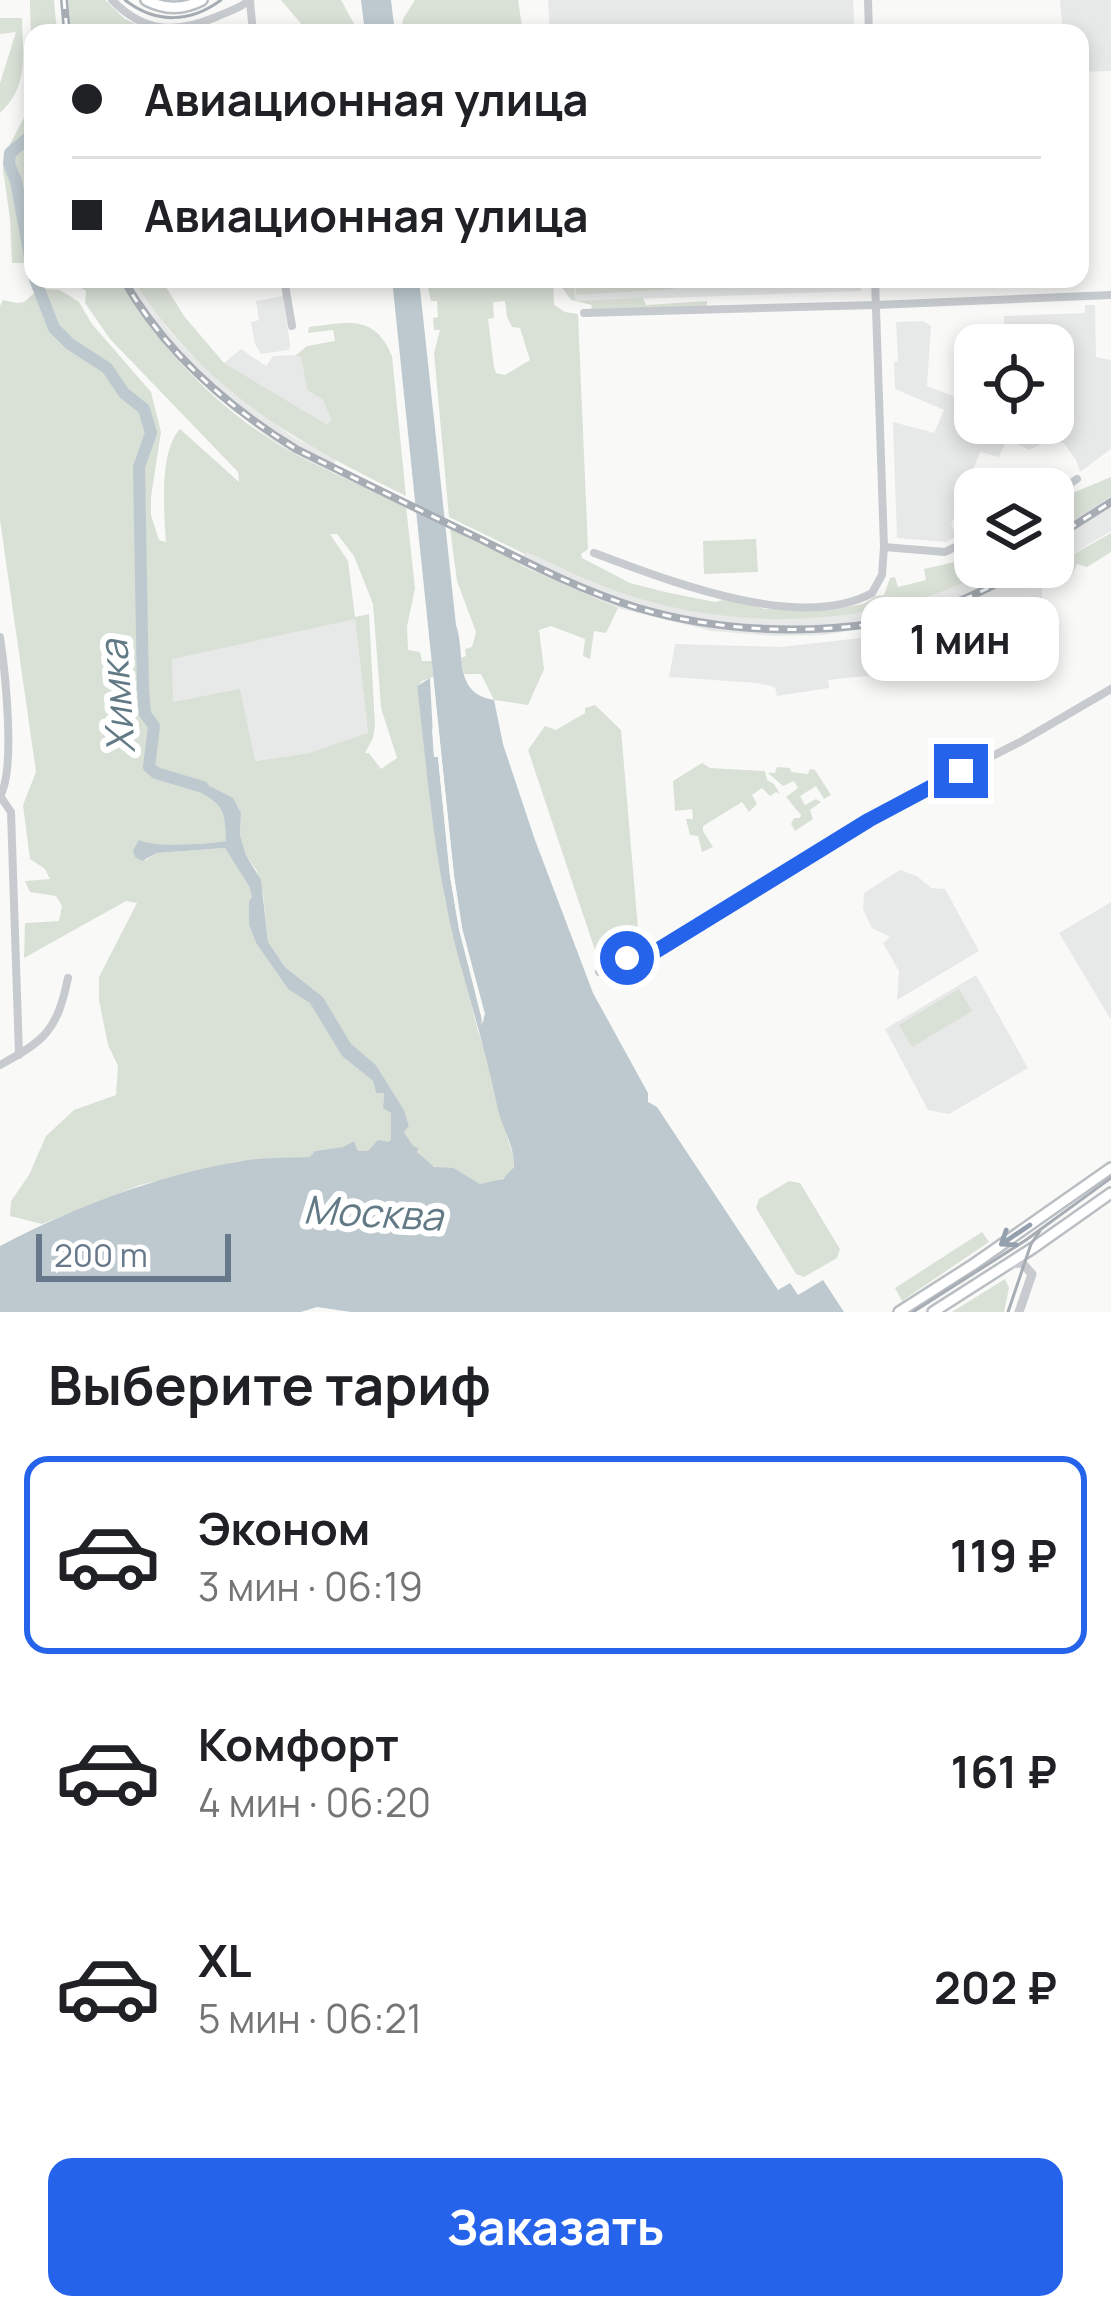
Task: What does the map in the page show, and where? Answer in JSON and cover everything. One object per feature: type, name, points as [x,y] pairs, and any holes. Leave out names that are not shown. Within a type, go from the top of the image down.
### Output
[{"type":"main road","points":[[146,0],[166,8],[202,0]]},
{"type":"main road","points":[[903,1310],[1111,1168]]},
{"type":"main road","points":[[933,1312],[1111,1193]]},
{"type":"street","points":[[112,0],[132,17],[155,24]]},
{"type":"street","points":[[202,24],[250,0],[252,24]]},
{"type":"street","points":[[234,11],[252,21]]},
{"type":"street","points":[[286,288],[292,326]]},
{"type":"street","points":[[594,554],[769,607],[818,608],[872,593],[882,575],[884,547],[875,288]]},
{"type":"street","points":[[584,314],[1111,295]]},
{"type":"street","points":[[884,547],[945,552],[954,548]]},
{"type":"street","points":[[0,637],[9,759],[0,796],[11,812],[19,1055]]},
{"type":"street","points":[[599,972],[627,958],[648,956],[882,812],[1022,741],[1111,689]]},
{"type":"street","points":[[0,1065],[47,1034],[68,978]]},
{"type":"street","points":[[1006,1265],[1022,1263],[1031,1274],[1019,1312]]},
{"type":"shaded area","points":[[30,0],[54,0],[56,24],[31,24]]},
{"type":"shaded area","points":[[68,0],[105,0],[136,24],[70,24]]},
{"type":"shaded area","points":[[281,0],[341,0],[354,24],[301,24]]},
{"type":"shaded area","points":[[415,0],[518,0],[522,24],[402,24]]},
{"type":"shaded area","points":[[548,0],[853,0],[854,24],[549,24]]},
{"type":"shaded area","points":[[1060,0],[1111,0],[1111,71],[1089,72],[1089,24],[1062,24]]},
{"type":"shaded area","points":[[0,18],[22,18],[23,57],[16,92],[0,113],[0,83],[16,32],[0,34]]},
{"type":"shaded area","points":[[24,118],[24,263],[12,263],[3,170]]},
{"type":"shaded area","points":[[82,288],[125,288],[174,356],[244,421],[297,455],[406,506],[415,588],[408,650],[420,652],[422,661],[432,661],[433,677],[417,686],[431,808],[445,900],[515,1162],[502,1179],[480,1184],[454,1168],[431,1165],[416,1152],[404,1132],[409,1126],[404,1110],[376,1065],[351,1045],[323,997],[285,967],[268,942],[263,893],[240,835],[238,807],[212,787],[192,787],[220,807],[227,841],[169,845],[139,841],[133,850],[146,860],[157,853],[225,848],[249,885],[249,925],[256,943],[288,989],[310,1002],[342,1056],[373,1081],[376,1093],[384,1093],[392,1138],[389,1143],[378,1141],[369,1151],[358,1151],[354,1141],[315,1151],[311,1157],[239,1161],[140,1185],[42,1224],[10,1216],[11,1201],[46,1136],[74,1110],[116,1095],[118,1066],[108,1045],[99,977],[137,903],[126,901],[24,958],[25,923],[59,921],[62,906],[56,896],[30,892],[25,881],[50,879],[30,859],[23,805],[36,772],[0,520],[3,300],[24,302],[34,293],[60,290],[79,302],[151,392],[161,432],[151,497],[159,540],[166,542],[166,467],[180,429],[239,482],[238,472],[110,339],[85,303],[86,291]],"holes":[[[330,534],[337,534],[354,556],[373,604],[381,708],[397,758],[381,769],[365,753],[375,726],[369,614],[355,617],[348,561]],[[355,619],[368,733],[309,753],[255,761],[240,689],[173,702],[172,659]]]},
{"type":"shaded area","points":[[125,288],[139,288],[192,356],[291,436],[336,459],[332,470],[266,436],[210,391],[159,337]]},
{"type":"shaded area","points":[[139,288],[167,288],[224,363],[328,425],[331,420],[323,400],[307,390],[301,356],[295,356],[307,346],[335,341],[333,330],[308,333],[309,327],[358,324],[377,333],[392,356],[406,496],[253,409],[189,352]]},
{"type":"shaded area","points":[[428,288],[553,288],[554,305],[578,314],[588,549],[582,558],[630,583],[765,609],[863,604],[884,595],[890,578],[895,577],[898,587],[926,580],[924,569],[954,562],[954,587],[859,613],[761,619],[713,614],[619,592],[449,517],[434,353],[440,330],[434,330],[433,318],[438,317],[437,301],[431,301]],"holes":[[[505,301],[512,327],[520,328],[530,360],[505,375],[496,373],[488,319],[494,318],[493,302]]]},
{"type":"shaded area","points":[[562,288],[574,288],[575,301]]},
{"type":"shaded area","points":[[574,288],[861,291],[575,301]]},
{"type":"shaded area","points":[[576,288],[674,288],[674,289],[576,295]]},
{"type":"shaded area","points":[[283,296],[289,350],[261,354],[251,322],[259,320],[256,301]]},
{"type":"shaded area","points":[[643,298],[646,305],[707,301],[707,307],[591,309],[592,305],[575,301]]},
{"type":"shaded area","points":[[1085,305],[1095,305],[1096,357],[1111,360],[1111,449],[1080,472],[1065,444],[1074,444],[1074,324],[1004,324],[1004,316],[1085,313]]},
{"type":"shaded area","points":[[923,321],[931,326],[927,386],[954,397],[954,444],[1005,444],[999,457],[980,452],[974,468],[954,468],[954,538],[946,542],[897,538],[893,422],[934,433],[944,410],[895,389],[896,322]]},
{"type":"shaded area","points":[[241,349],[266,366],[273,356],[301,355],[307,390],[323,400],[331,421],[328,425],[224,363]]},
{"type":"shaded area","points":[[1111,477],[1111,496],[1074,520],[1074,492]]},
{"type":"shaded area","points":[[1111,485],[1111,531],[1074,553],[1074,508]]},
{"type":"shaded area","points":[[450,528],[618,608],[606,633],[594,631],[590,659],[583,656],[585,639],[551,626],[539,630],[544,669],[528,705],[494,700],[481,674],[464,674],[461,658],[472,647],[476,632],[457,581]]},
{"type":"shaded area","points":[[1111,533],[1111,552],[1087,567],[1077,564],[1074,571],[1074,554]]},
{"type":"shaded area","points":[[756,539],[758,572],[704,574],[703,541]]},
{"type":"shaded area","points":[[526,551],[650,601],[751,618],[863,612],[954,577],[954,588],[1042,588],[1043,646],[1003,664],[936,670],[928,659],[918,619],[824,635],[712,631],[618,608],[519,564]]},
{"type":"shaded area","points":[[355,618],[368,734],[309,753],[254,761],[172,702],[172,658]]},
{"type":"shaded area","points":[[869,637],[876,675],[828,680],[829,688],[777,696],[775,687],[758,683],[669,677],[675,644],[781,647]]},
{"type":"shaded area","points":[[595,705],[621,730],[639,940],[599,962],[528,750],[545,726],[556,730]]},
{"type":"shaded area","points":[[702,763],[710,768],[765,771],[780,794],[770,796],[762,788],[752,795],[757,804],[749,812],[742,802],[703,826],[713,847],[702,852],[686,819],[693,819],[692,809],[675,811],[673,781]]},
{"type":"shaded area","points":[[777,767],[808,774],[815,770],[831,795],[824,799],[816,786],[800,796],[805,805],[816,799],[821,802],[810,810],[813,819],[795,831],[791,824],[801,815],[786,797],[798,788],[794,781],[783,786],[768,773],[775,773]]},
{"type":"shaded area","points":[[900,870],[931,888],[945,889],[979,951],[897,1000],[899,971],[883,943],[890,937],[872,928],[863,909],[864,893]]},
{"type":"shaded area","points":[[1111,902],[1111,1020],[1059,933]]},
{"type":"shaded area","points":[[976,975],[1028,1068],[949,1114],[928,1110],[885,1029]]},
{"type":"shaded area","points":[[959,989],[972,1011],[912,1047],[899,1025]]},
{"type":"shaded area","points":[[789,1181],[800,1183],[840,1249],[837,1258],[804,1277],[796,1274],[756,1208],[759,1199]]},
{"type":"shaded area","points":[[982,1232],[989,1242],[902,1301],[895,1288]]},
{"type":"shaded area","points":[[1005,1279],[1009,1288],[1004,1312],[952,1312]]},
{"type":"water","points":[[361,0],[391,0],[394,24],[364,24]]},
{"type":"water","name":"Москва","points":[[393,288],[420,288],[466,681],[481,696],[494,700],[503,744],[535,840],[593,993],[648,1093],[648,1102],[657,1107],[778,1290],[790,1283],[798,1295],[823,1280],[844,1312],[351,1312],[317,1307],[301,1312],[0,1312],[0,1246],[57,1219],[144,1185],[205,1168],[254,1159],[310,1157],[315,1151],[354,1141],[358,1151],[368,1151],[378,1140],[391,1139],[391,1113],[383,1108],[384,1093],[376,1093],[373,1081],[342,1056],[310,1003],[288,989],[256,943],[249,925],[249,886],[225,848],[157,853],[142,861],[135,857],[139,840],[169,845],[226,841],[219,807],[192,783],[233,798],[241,813],[246,855],[261,880],[268,942],[285,967],[323,997],[351,1044],[376,1065],[404,1110],[409,1126],[404,1132],[417,1152],[434,1167],[454,1168],[480,1184],[503,1179],[514,1167],[512,1151],[455,944],[432,815],[417,686],[430,678],[434,756],[438,757],[450,876],[484,1022],[454,876]]},
{"type":"pier","points":[[433,677],[454,876],[485,1014],[481,1026],[450,876],[438,757],[434,757]]},
{"type":"waterway","name":"Химка","points":[[24,141],[10,153],[9,164],[24,224]]},
{"type":"waterway","name":"Химка","points":[[38,288],[54,328],[107,368],[124,393],[144,409],[151,433],[139,467],[143,690],[145,714],[154,726],[149,767],[203,787]]},
{"type":"tram line","points":[[125,0],[149,13],[173,18],[197,13],[221,0]]},
{"type":"tram line","points":[[913,1312],[1026,1240],[1111,1178]]},
{"type":"tram line","points":[[1008,1312],[1040,1231]]},
{"type":"railway","points":[[64,0],[66,24]]},
{"type":"railway","points":[[129,288],[157,330],[199,375],[296,449],[597,594],[675,617],[792,630],[909,616],[988,588]]},
{"type":"railway","points":[[1074,526],[1111,502]]},
{"type":"route","points":[[627,958],[648,956],[869,820],[961,771]]}]
